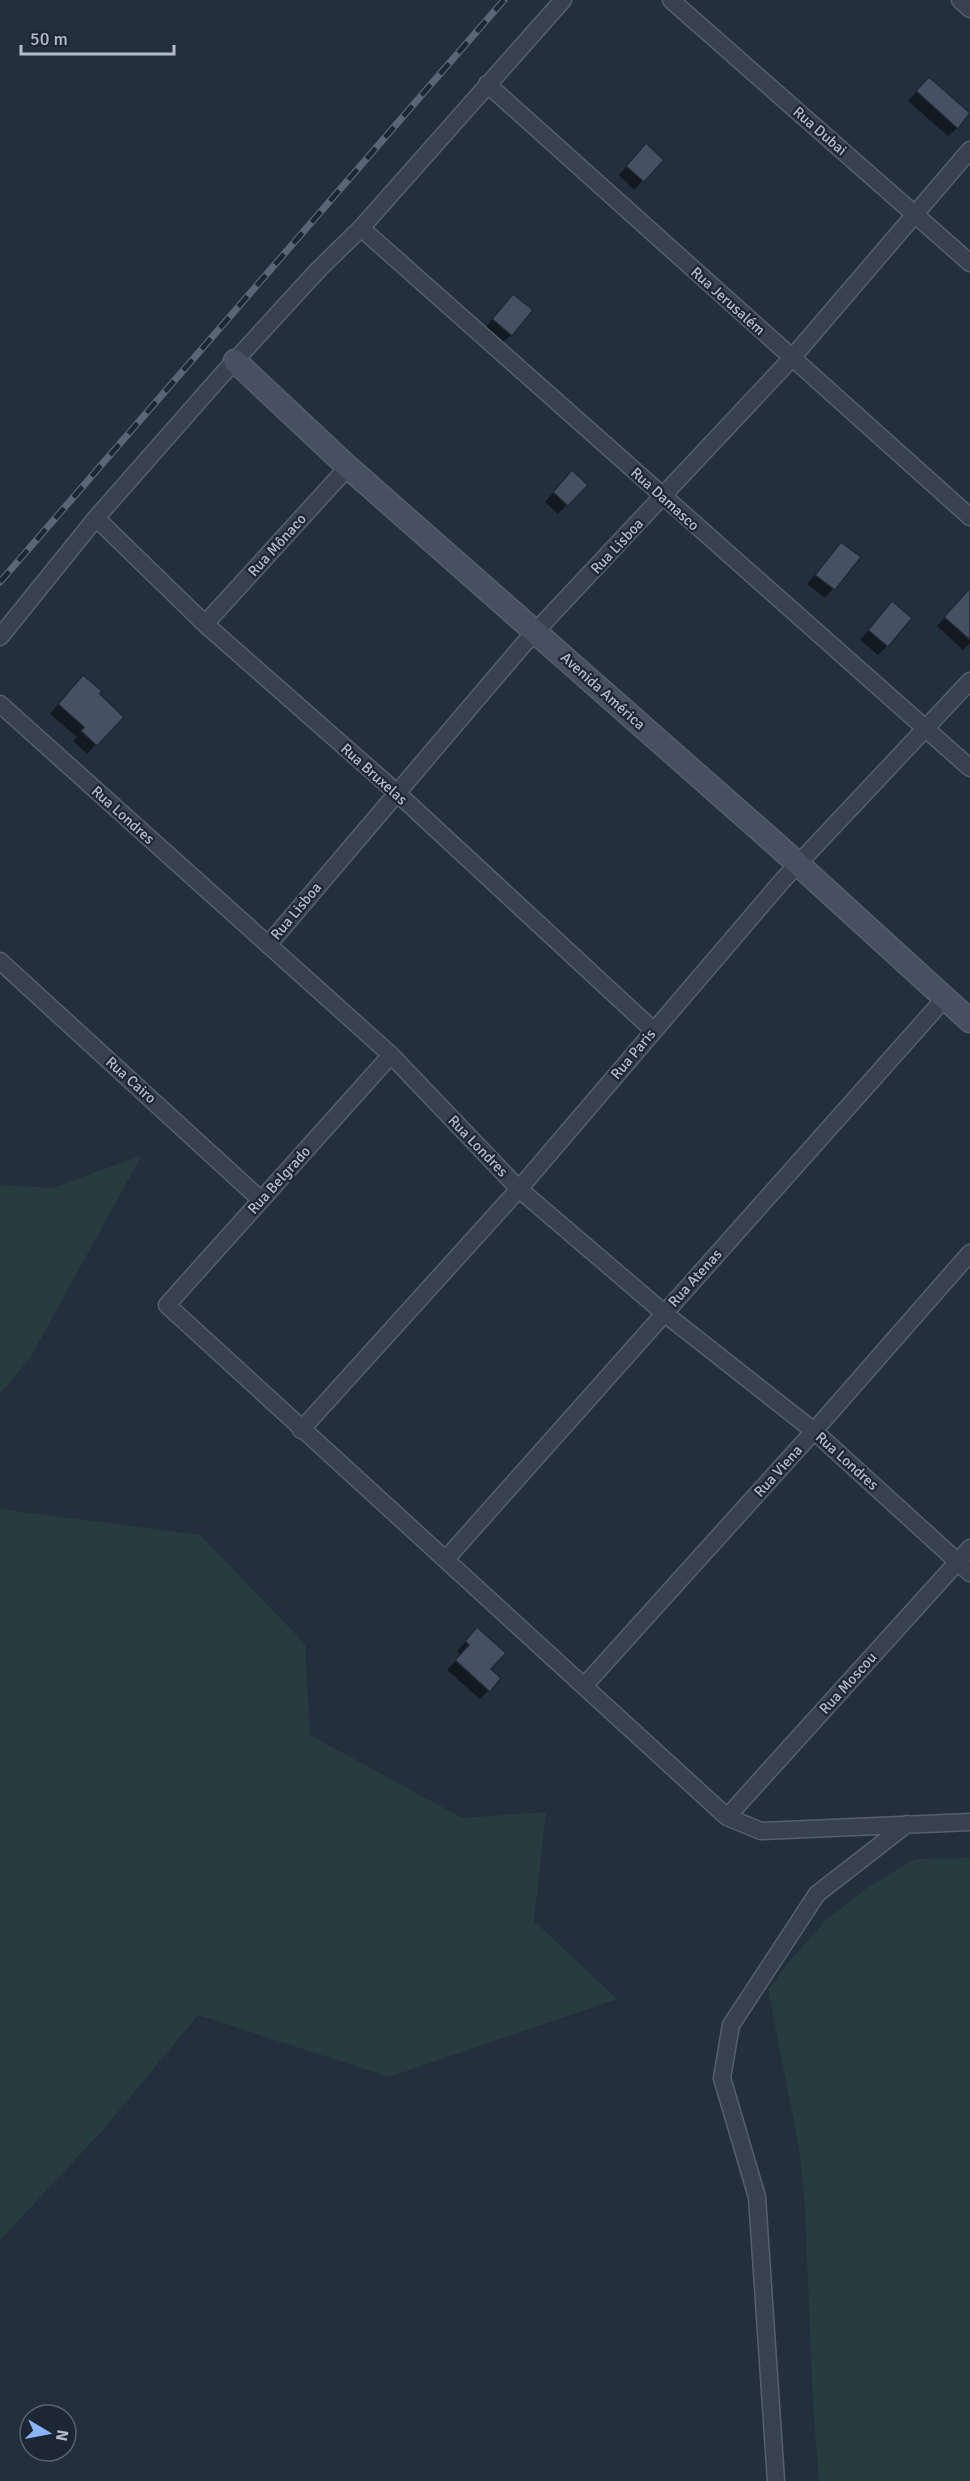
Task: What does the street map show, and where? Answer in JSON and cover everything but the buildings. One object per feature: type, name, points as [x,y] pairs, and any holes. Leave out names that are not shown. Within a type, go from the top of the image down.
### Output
[{"type":"street","points":[[0,637],[96,518],[319,268],[361,228],[563,0]]},
{"type":"street","name":"Rua Dubai","points":[[670,0],[970,263]]},
{"type":"street","points":[[960,0],[970,9]]},
{"type":"street","name":"Rua Jerusalém","points":[[487,84],[791,359],[970,517]]},
{"type":"street","name":"Rua Lisboa","points":[[268,945],[522,646],[791,359],[970,150]]},
{"type":"street","name":"Rua Damasco","points":[[361,228],[970,768]]},
{"type":"street","name":"Avenida América","points":[[235,361],[348,467],[798,864],[970,1021]]},
{"type":"street","name":"Rua Mônaco","points":[[206,624],[348,467]]},
{"type":"street","name":"Rua Bruxelas","points":[[96,518],[206,624],[396,792],[653,1030]]},
{"type":"street","name":"Rua Paris","points":[[301,1430],[519,1189],[653,1030],[798,864],[970,681]]},
{"type":"street","name":"Rua Londres","points":[[0,704],[391,1055],[519,1189],[664,1313],[814,1431],[964,1567]]},
{"type":"street","name":"Rua Cairo","points":[[0,961],[261,1200]]},
{"type":"street","name":"Rua Atenas","points":[[446,1558],[945,998]]},
{"type":"street","name":"Rua Belgrado","points":[[301,1430],[167,1305],[391,1055]]},
{"type":"street","name":"Rua Viena","points":[[584,1686],[814,1431],[970,1253]]},
{"type":"street","points":[[301,1430],[446,1558],[727,1817],[761,1831],[970,1821]]},
{"type":"street","name":"Rua Moscou","points":[[727,1817],[964,1567],[970,1548]]},
{"type":"street","points":[[776,2481],[757,2197],[723,2078],[731,2025],[817,1894],[907,1824]]},
{"type":"green space","points":[[142,1155],[30,1358],[0,1394],[0,1185],[53,1188]]},
{"type":"green space","points":[[0,1509],[200,1535],[305,1644],[310,1735],[462,1818],[546,1812],[534,1921],[617,1999],[389,2077],[198,2015],[102,2131],[0,2240]]},
{"type":"green space","points":[[970,1858],[970,2481],[819,2481],[813,2403],[805,2210],[799,2147],[768,1990],[826,1920],[867,1888],[915,1859]]},
{"type":"railway","points":[[0,582],[504,0]]}]
